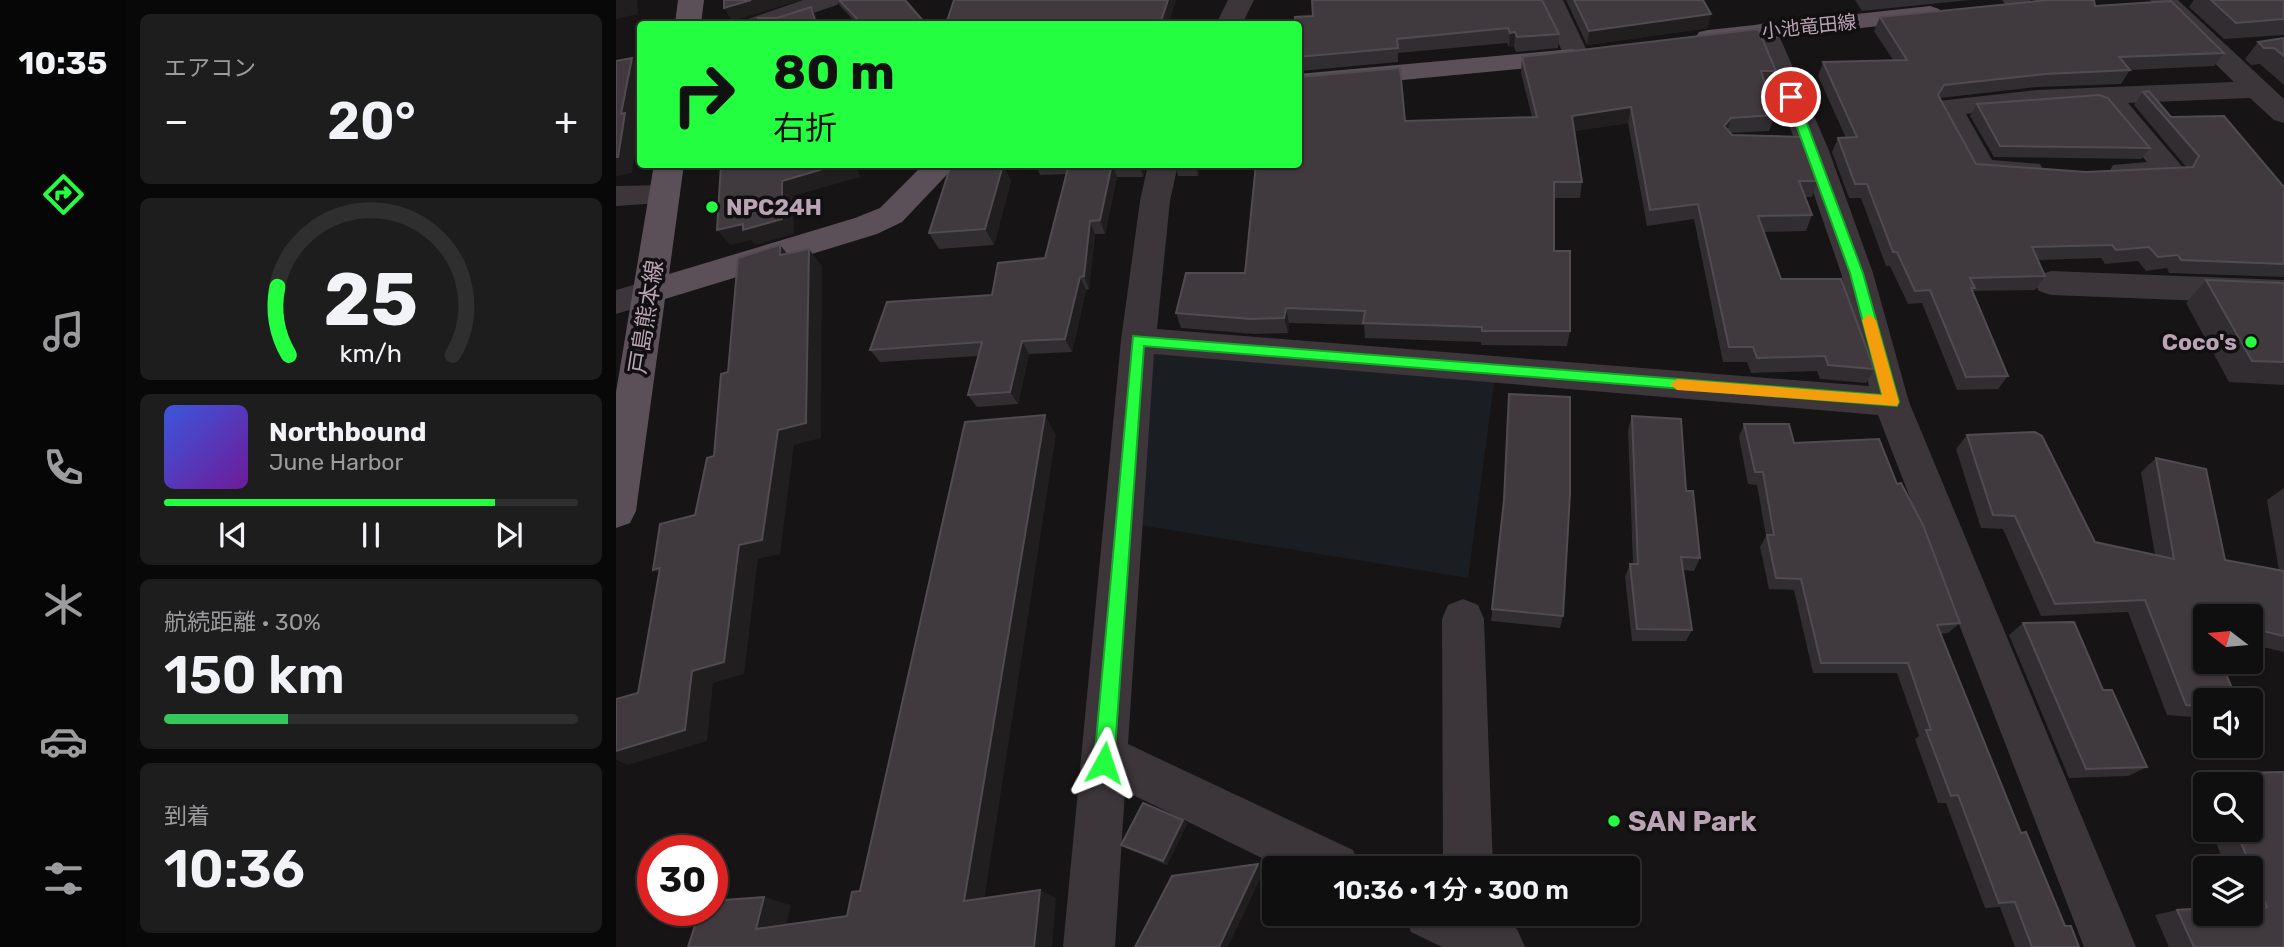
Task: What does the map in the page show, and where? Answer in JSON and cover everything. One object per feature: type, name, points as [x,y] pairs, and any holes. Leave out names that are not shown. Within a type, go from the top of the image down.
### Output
[{"type":"main road","points":[[688,21],[691,0]]},
{"type":"main road","name":"小池竜田線","points":[[1683,42],[1956,12]]},
{"type":"main road","points":[[1302,82],[1603,53]]},
{"type":"main road","points":[[650,292],[866,226],[891,215],[938,168]]},
{"type":"main road","name":"戸島熊本線","points":[[616,511],[667,180]]},
{"type":"street","points":[[766,21],[828,0]]},
{"type":"street","points":[[1230,21],[1241,0]]},
{"type":"street","points":[[1550,0],[1577,57]]},
{"type":"street","points":[[2163,0],[2273,99]]},
{"type":"street","points":[[1764,31],[1798,141],[1857,273],[1891,402],[2110,947]]},
{"type":"street","points":[[2218,51],[2256,47]]},
{"type":"street","points":[[2090,172],[2171,171],[2112,102],[2099,97]]},
{"type":"street","points":[[2050,172],[1982,169],[1948,107],[2037,98],[2273,99]]},
{"type":"street","points":[[1089,947],[1138,340],[1155,201],[1162,168]]},
{"type":"street","points":[[616,196],[667,180]]},
{"type":"street","points":[[2052,283],[2284,292]]},
{"type":"street","points":[[616,302],[650,292]]},
{"type":"street","points":[[1138,340],[1891,402]]},
{"type":"street","points":[[1464,619],[1468,856]]},
{"type":"street","points":[[1125,766],[1310,856]]},
{"type":"shaded area","points":[[1148,347],[1495,378],[1468,578],[1139,525]]},
{"type":"building","points":[[724,0],[751,0],[724,8]]},
{"type":"building","points":[[839,0],[905,0],[923,21],[859,21]]},
{"type":"building","points":[[954,0],[1168,0],[1161,21],[947,21]]},
{"type":"building","points":[[1312,0],[1542,0],[1559,34],[1517,37],[1515,32],[1510,33],[1508,28],[1397,39],[1398,48],[1302,57],[1302,21],[1296,21],[1295,17],[1313,16]]},
{"type":"building","points":[[1574,0],[1703,0],[1711,14],[1589,31]]},
{"type":"building","points":[[2048,0],[2094,0],[2095,6],[2171,1],[2224,53],[2119,57],[2130,70],[2045,74],[1944,85],[1938,95],[1976,164],[2086,172],[2193,167],[2199,156],[2143,92],[2149,91],[2171,117],[2224,116],[2284,187],[2284,264],[2181,260],[2178,255],[2158,257],[2149,247],[2116,250],[2112,245],[2032,247],[2045,276],[1970,278],[1975,288],[1971,288],[2008,376],[1966,377],[1930,290],[1915,291],[1897,252],[1893,252],[1867,184],[1855,184],[1838,138],[1857,137],[1823,62],[1907,60],[1880,17]]},
{"type":"building","points":[[2211,0],[2284,0],[2284,19],[2236,23]]},
{"type":"building","points":[[811,7],[815,21],[759,21],[758,18],[777,18]]},
{"type":"building","points":[[1758,29],[1776,71],[1761,71],[1775,115],[1731,118],[1724,126],[1732,135],[1803,137],[1818,181],[1799,181],[1812,215],[1758,216],[1781,279],[1841,279],[1874,369],[1828,365],[1825,356],[1757,358],[1753,347],[1729,347],[1698,204],[1650,210],[1631,107],[1572,116],[1582,182],[1554,182],[1554,251],[1570,251],[1570,331],[1482,331],[1482,327],[1363,323],[1365,311],[1286,308],[1284,318],[1251,319],[1176,313],[1186,273],[1245,273],[1256,168],[1302,168],[1302,77],[1400,68],[1405,121],[1537,117],[1522,57]]},
{"type":"building","points":[[2284,38],[2284,56],[2274,48],[2264,48],[2258,42]]},
{"type":"building","points":[[632,58],[621,114],[625,113],[618,157],[616,157],[616,61]]},
{"type":"building","points":[[2099,95],[2108,98],[2150,148],[2000,146],[1977,104]]},
{"type":"building","points":[[721,168],[826,168],[782,181],[782,219],[743,230],[743,224],[717,230]]},
{"type":"building","points":[[950,168],[1002,168],[985,229],[929,233]]},
{"type":"building","points":[[1068,168],[1111,168],[1100,220],[1090,221],[1084,276],[1080,277],[1065,339],[1022,341],[1010,392],[968,395],[982,342],[870,350],[887,302],[992,295],[998,263],[1045,258]]},
{"type":"building","points":[[780,245],[780,255],[809,249],[806,423],[778,430],[762,540],[739,545],[724,662],[692,671],[685,730],[616,751],[616,699],[638,693],[660,568],[653,570],[660,524],[695,515],[707,458],[714,456],[721,374],[728,372],[738,258]]},
{"type":"building","points":[[2206,280],[2284,283],[2284,362],[2252,361]]},
{"type":"building","points":[[1509,394],[1570,397],[1570,494],[1563,616],[1492,609],[1504,500]]},
{"type":"building","points":[[1045,415],[964,901],[1040,890],[1034,947],[688,947],[695,926],[728,926],[728,900],[764,897],[756,929],[847,916],[852,892],[860,891],[965,422]]},
{"type":"building","points":[[1632,416],[1681,419],[1686,491],[1693,491],[1700,558],[1681,557],[1692,630],[1637,629],[1630,564],[1638,564]]},
{"type":"building","points":[[1744,424],[1789,424],[1794,443],[1879,439],[1897,484],[1901,483],[1923,525],[1960,623],[1937,625],[2021,833],[2026,832],[2065,926],[2071,926],[2079,947],[2032,947],[2015,902],[1999,903],[1958,795],[1951,796],[1926,730],[1931,730],[1908,663],[1821,663],[1801,579],[1776,578],[1767,535],[1774,535],[1763,472],[1755,472]]},
{"type":"building","points":[[2035,432],[2042,436],[2095,542],[2174,559],[2156,458],[2206,469],[2225,560],[2284,571],[2284,636],[2263,631],[2263,604],[2193,604],[2193,674],[2226,674],[2232,688],[2193,688],[2193,706],[2186,705],[2145,600],[2055,604],[2015,516],[1993,515],[1967,435]]},
{"type":"building","points":[[2074,622],[2103,690],[2112,690],[2147,767],[2086,769],[2023,623]]},
{"type":"building","points":[[2263,772],[2284,772],[2284,947],[2194,947],[2177,910],[2193,909],[2193,926],[2263,926],[2263,909],[2267,907],[2263,897],[2263,856],[2246,856],[2241,842],[2263,842]]},
{"type":"building","points":[[1143,803],[1183,820],[1163,861],[1121,845]]},
{"type":"building","points":[[1258,864],[1219,947],[1135,947],[1172,876]]},
{"type":"slow traffic","points":[[1677,384],[1891,402],[1869,320]]},
{"type":"place","name":"NPC24H","points":[[712,207]]},
{"type":"place","name":"Coco's","points":[[2251,342]]},
{"type":"place","name":"SAN Park","points":[[1614,821]]},
{"type":"route","points":[[1104,763],[1138,340],[1891,402],[1857,273],[1813,148],[1791,97]]}]
